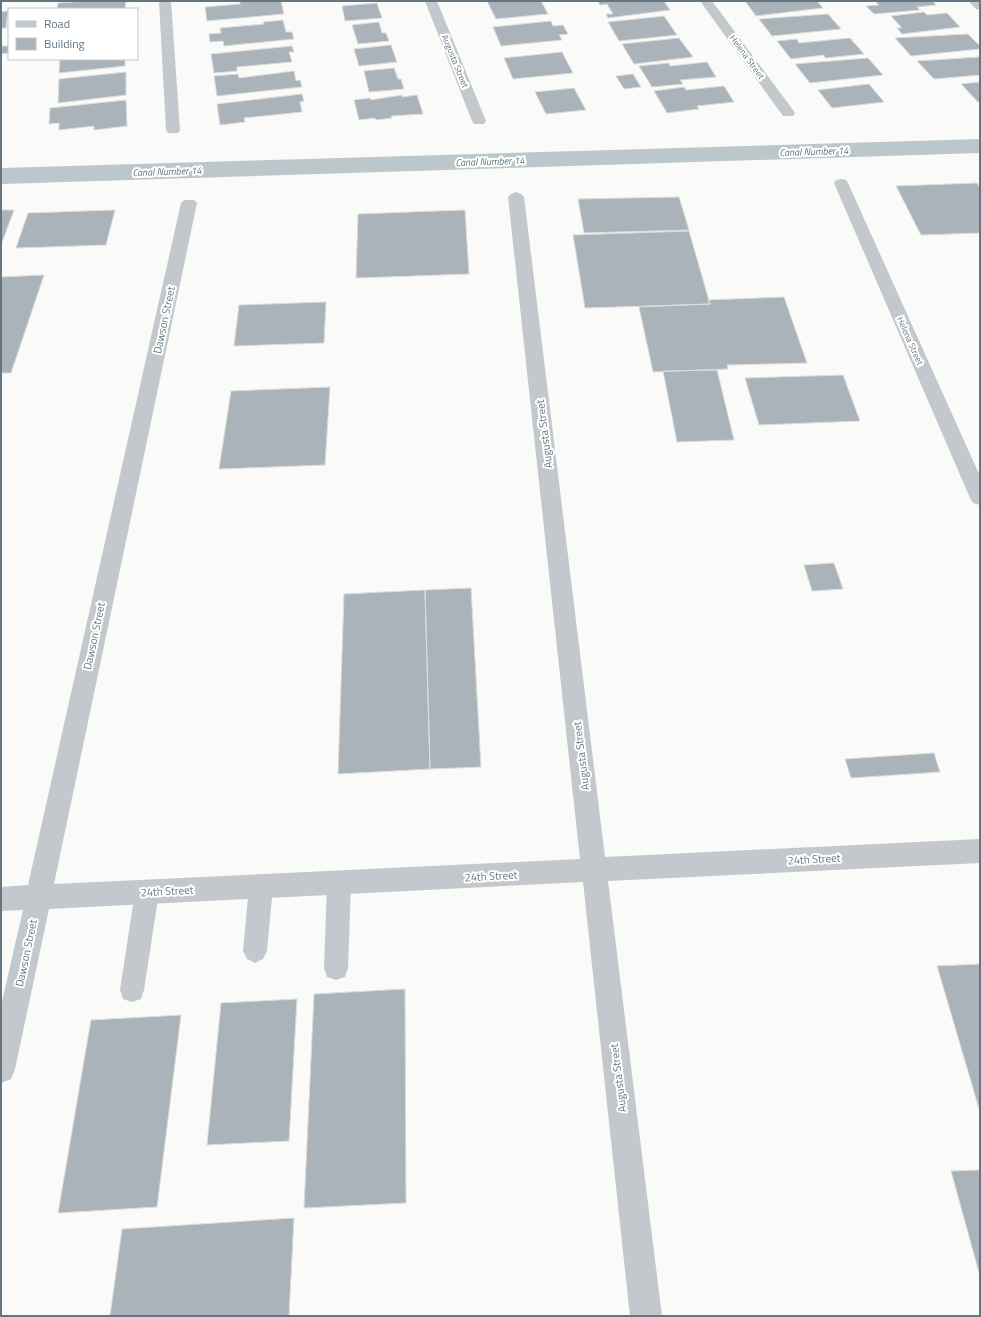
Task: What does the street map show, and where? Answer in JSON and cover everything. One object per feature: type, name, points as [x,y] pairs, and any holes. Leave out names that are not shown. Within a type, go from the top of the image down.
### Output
[{"type":"street","points":[[165,1],[173,130]]},
{"type":"street","name":"Augusta Street","points":[[431,1],[479,121]]},
{"type":"street","name":"Helena Street","points":[[706,1],[788,113]]},
{"type":"street","points":[[974,1],[980,6]]},
{"type":"street","name":"Helena Street","points":[[841,183],[980,498]]},
{"type":"street","name":"Augusta Street","points":[[516,197],[646,1316]]},
{"type":"street","name":"Dawson Street","points":[[1,1069],[37,897],[189,203]]},
{"type":"street","name":"24th Street","points":[[1,899],[594,871],[980,850]]},
{"type":"lane","points":[[336,968],[339,883]]},
{"type":"lane","points":[[255,951],[261,887]]},
{"type":"lane","points":[[132,990],[147,892]]},
{"type":"building","points":[[126,1],[125,8],[57,8],[58,3]]},
{"type":"building","points":[[240,1],[281,1],[284,14],[207,21],[205,7],[240,4]]},
{"type":"building","points":[[487,1],[541,1],[548,14],[496,19]]},
{"type":"building","points":[[598,1],[664,1],[670,10],[608,18],[606,14],[613,14],[607,4],[600,5]]},
{"type":"building","points":[[745,1],[817,1],[823,8],[756,16]]},
{"type":"building","points":[[875,1],[933,1],[936,5],[917,7],[920,10],[874,14],[866,6],[879,5]]},
{"type":"building","points":[[377,3],[382,18],[345,21],[342,6]]},
{"type":"building","points":[[8,11],[6,28],[1,28],[1,12]]},
{"type":"building","points":[[924,12],[927,15],[947,13],[960,27],[902,34],[897,28],[902,28],[891,16]]},
{"type":"building","points":[[828,14],[841,29],[772,36],[759,19]]},
{"type":"building","points":[[664,16],[677,35],[619,41],[608,22]]},
{"type":"building","points":[[283,20],[286,32],[292,32],[294,39],[224,46],[223,41],[210,42],[209,34],[221,33],[220,28],[264,24],[263,22]]},
{"type":"building","points":[[551,21],[553,26],[563,25],[568,34],[559,35],[562,40],[501,46],[493,27]]},
{"type":"building","points":[[379,22],[382,33],[386,33],[389,41],[358,44],[352,25]]},
{"type":"building","points":[[968,34],[980,46],[980,49],[911,56],[895,38]]},
{"type":"building","points":[[679,38],[693,57],[634,64],[622,44]]},
{"type":"building","points":[[850,38],[864,54],[825,58],[824,55],[791,59],[777,41],[797,39],[799,43]]},
{"type":"building","points":[[391,45],[397,62],[359,66],[354,49]]},
{"type":"building","points":[[1,46],[8,46],[8,53],[1,54]]},
{"type":"building","points":[[292,46],[294,52],[289,52],[292,62],[237,67],[237,71],[214,73],[211,54]]},
{"type":"building","points":[[562,52],[573,73],[513,79],[504,58]]},
{"type":"building","points":[[980,57],[980,75],[934,79],[917,61]]},
{"type":"building","points":[[868,58],[883,75],[810,83],[795,64]]},
{"type":"building","points":[[60,60],[125,60],[125,66],[59,73]]},
{"type":"building","points":[[707,62],[716,77],[680,80],[683,84],[652,87],[639,66],[669,63],[670,66]]},
{"type":"building","points":[[394,68],[398,79],[401,79],[404,89],[369,92],[364,71]]},
{"type":"building","points":[[294,71],[296,81],[300,80],[302,87],[217,96],[214,76],[238,74],[239,78]]},
{"type":"building","points":[[126,72],[126,95],[58,103],[59,79]]},
{"type":"building","points":[[633,74],[641,87],[624,89],[616,76]]},
{"type":"building","points":[[980,82],[980,102],[978,102],[961,84]]},
{"type":"building","points":[[869,84],[884,102],[832,108],[818,90]]},
{"type":"building","points":[[724,86],[734,102],[697,106],[699,109],[667,113],[654,91],[684,87],[686,90]]},
{"type":"building","points":[[574,88],[586,110],[546,114],[535,92]]},
{"type":"building","points":[[302,94],[304,101],[300,102],[302,112],[244,118],[245,122],[220,125],[217,104]]},
{"type":"building","points":[[402,95],[402,97],[417,95],[423,114],[391,116],[392,118],[376,120],[375,118],[359,120],[354,100],[370,98],[371,100]]},
{"type":"building","points":[[126,100],[127,126],[94,130],[94,126],[59,130],[59,123],[49,124],[50,108]]},
{"type":"building","points":[[977,183],[980,188],[980,233],[921,235],[896,186]]},
{"type":"building","points":[[679,197],[689,230],[584,233],[578,199]]},
{"type":"building","points":[[1,210],[14,210],[1,245]]},
{"type":"building","points":[[115,210],[106,245],[16,248],[28,213]]},
{"type":"building","points":[[465,210],[469,274],[356,278],[358,214]]},
{"type":"building","points":[[689,231],[710,304],[585,308],[573,235]]},
{"type":"building","points":[[44,275],[11,373],[1,373],[1,277]]},
{"type":"building","points":[[784,297],[807,363],[727,365],[728,369],[653,372],[639,307],[710,304],[708,300]]},
{"type":"building","points":[[326,302],[324,343],[234,346],[239,305]]},
{"type":"building","points":[[717,370],[734,440],[677,442],[663,371]]},
{"type":"building","points":[[843,375],[860,421],[759,425],[745,378]]},
{"type":"building","points":[[330,387],[325,465],[219,469],[231,391]]},
{"type":"building","points":[[834,563],[843,589],[812,591],[804,565]]},
{"type":"building","points":[[471,588],[481,767],[430,769],[425,590]]},
{"type":"building","points":[[425,590],[430,769],[338,774],[344,594]]},
{"type":"building","points":[[934,753],[940,772],[851,778],[845,759]]},
{"type":"building","points":[[980,964],[980,1112],[937,966]]},
{"type":"building","points":[[405,989],[406,1203],[304,1208],[314,994]]},
{"type":"building","points":[[297,999],[289,1141],[207,1145],[221,1003]]},
{"type":"building","points":[[181,1015],[157,1207],[58,1213],[91,1020]]},
{"type":"building","points":[[980,1170],[980,1276],[951,1171]]},
{"type":"building","points":[[294,1218],[289,1316],[110,1316],[122,1229]]},
{"type":"waterway","name":"Canal Number 14","points":[[1,176],[980,146]]}]
